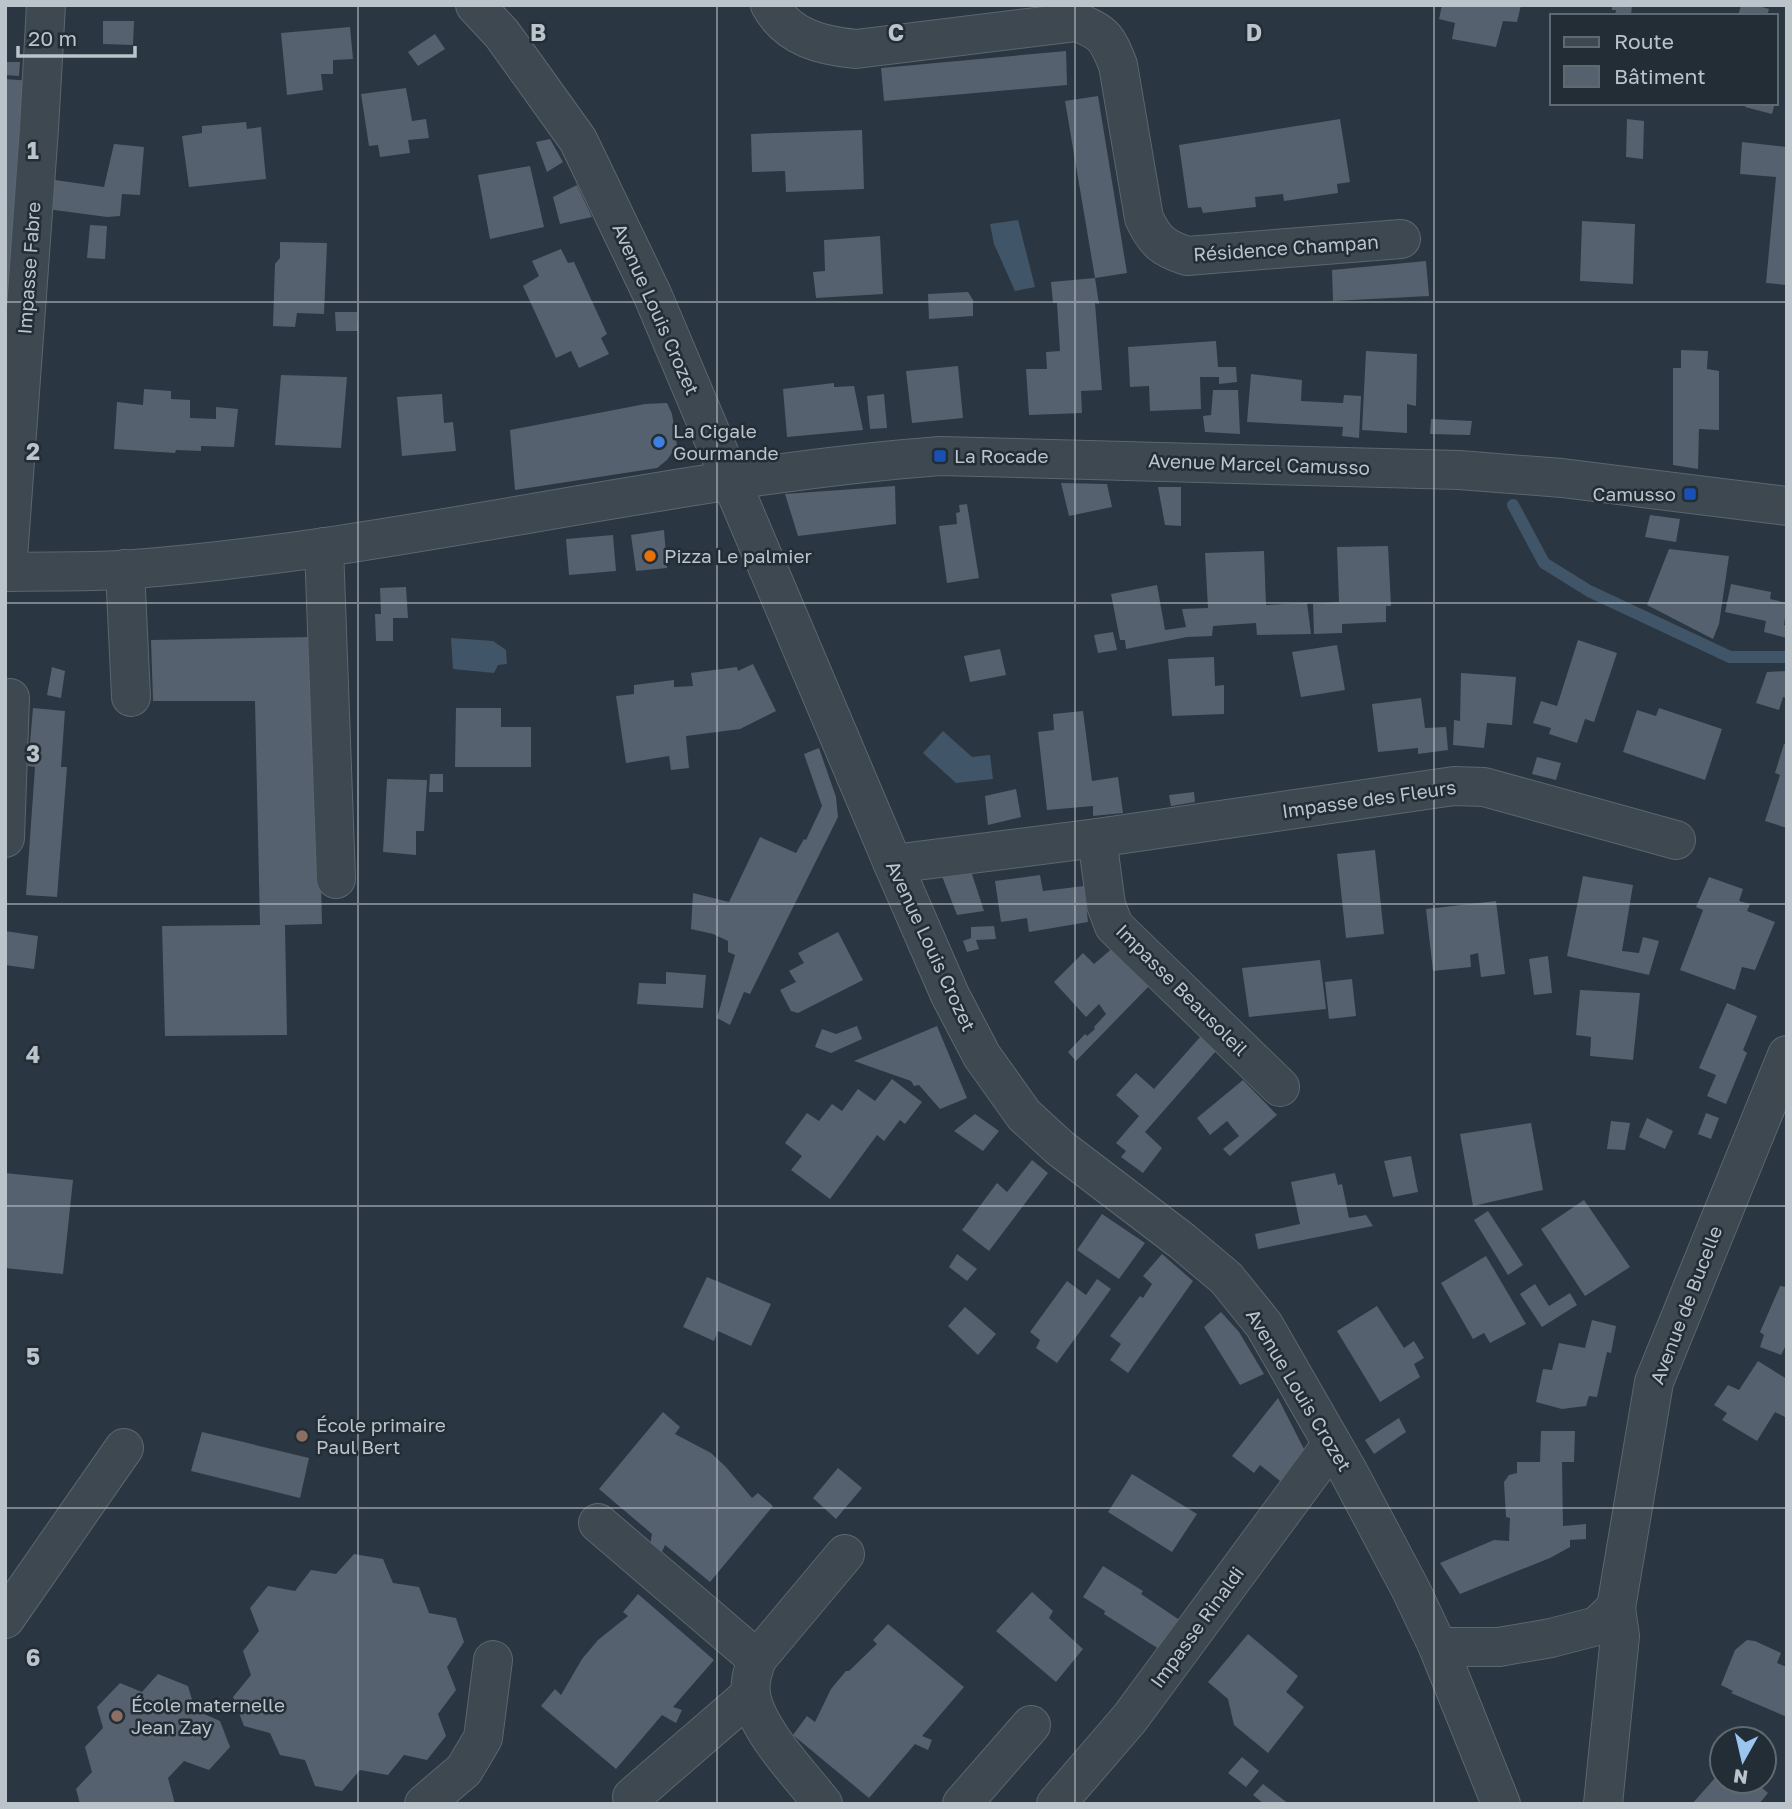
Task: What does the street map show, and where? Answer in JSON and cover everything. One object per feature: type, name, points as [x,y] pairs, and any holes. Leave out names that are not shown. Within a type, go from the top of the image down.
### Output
[{"type":"street","name":"Impasse Fabre","points":[[6,572],[46,5]]},
{"type":"street","name":"Avenue Louis Crozet","points":[[475,5],[502,34],[578,140],[652,294],[893,864],[950,995],[982,1056],[1024,1115],[1060,1149],[1182,1241],[1226,1278],[1264,1325],[1332,1444],[1410,1590],[1438,1647],[1501,1804]]},
{"type":"street","name":"Résidence Champan","points":[[770,5],[774,13],[796,33],[826,46],[856,49],[1077,22],[1098,30],[1110,44],[1118,65],[1144,218],[1153,237],[1168,249],[1187,256],[1401,239]]},
{"type":"street","name":"Avenue Marcel Camusso","points":[[6,572],[125,569],[324,547],[731,481],[940,456],[1460,470],[1562,478],[1787,506]]},
{"type":"street","points":[[324,547],[336,879]]},
{"type":"street","points":[[125,569],[131,697]]},
{"type":"street","points":[[5,838],[10,698]]},
{"type":"street","name":"Impasse des Fleurs","points":[[1097,838],[1454,786],[1484,787],[1676,840]]},
{"type":"street","points":[[893,864],[1097,838]]},
{"type":"street","name":"Impasse Beausoleil","points":[[1097,838],[1106,905],[1114,926],[1280,1087]]},
{"type":"street","name":"Avenue de Bucelle","points":[[1603,1804],[1620,1636],[1616,1608],[1654,1382],[1787,1055]]},
{"type":"street","name":"Impasse Rinaldi","points":[[1056,1804],[1130,1718],[1332,1444]]},
{"type":"street","points":[[5,1619],[124,1448]]},
{"type":"street","points":[[598,1523],[754,1676],[758,1716],[823,1804]]},
{"type":"street","points":[[632,1797],[754,1676],[845,1554]]},
{"type":"street","points":[[1438,1647],[1499,1647],[1551,1638],[1597,1626],[1616,1608]]},
{"type":"street","points":[[424,1804],[464,1770],[483,1738],[493,1660]]},
{"type":"street","points":[[962,1804],[1031,1725]]},
{"type":"water","points":[[1018,220],[1035,287],[1015,291],[994,244],[990,224]]},
{"type":"water","points":[[451,638],[493,641],[506,650],[507,664],[498,665],[494,673],[453,669]]},
{"type":"water","points":[[943,731],[972,757],[990,755],[993,779],[956,783],[923,753]]},
{"type":"building","points":[[1442,5],[1521,5],[1517,22],[1503,21],[1496,47],[1452,39],[1455,23],[1439,19]]},
{"type":"building","points":[[1612,5],[1632,5],[1631,14],[1615,14],[1616,10],[1612,10]]},
{"type":"building","points":[[1741,5],[1769,9],[1768,14],[1739,14]]},
{"type":"building","points":[[103,21],[134,21],[133,45],[103,44]]},
{"type":"building","points":[[350,27],[353,59],[333,60],[333,74],[321,74],[323,90],[287,95],[281,33]]},
{"type":"building","points":[[435,34],[445,49],[418,66],[408,52]]},
{"type":"building","points":[[1066,51],[1067,85],[884,101],[881,68]]},
{"type":"building","points":[[5,62],[20,62],[19,76],[5,75]]},
{"type":"building","points":[[5,79],[32,81],[12,329],[5,328]]},
{"type":"building","points":[[406,88],[412,121],[426,119],[429,138],[408,140],[410,153],[380,157],[378,145],[369,146],[361,94]]},
{"type":"building","points":[[1098,96],[1127,273],[1095,278],[1065,101]]},
{"type":"building","points":[[1746,105],[1774,105],[1772,114]]},
{"type":"building","points":[[1340,119],[1350,182],[1337,184],[1338,193],[1284,201],[1283,194],[1255,197],[1256,207],[1203,213],[1201,207],[1188,208],[1179,145]]},
{"type":"building","points":[[1627,119],[1644,121],[1643,159],[1626,157]]},
{"type":"building","points":[[246,122],[247,129],[261,127],[266,179],[189,187],[182,136],[202,133],[202,126]]},
{"type":"building","points":[[862,130],[864,189],[786,192],[785,171],[752,172],[751,134]]},
{"type":"building","points":[[550,139],[563,162],[547,172],[536,142]]},
{"type":"building","points":[[1742,142],[1787,147],[1787,285],[1766,283],[1776,177],[1740,174]]},
{"type":"building","points":[[114,144],[144,147],[140,195],[122,194],[120,216],[107,217],[47,209],[48,179],[104,187]]},
{"type":"building","points":[[530,166],[544,227],[490,239],[478,175]]},
{"type":"building","points":[[577,185],[592,217],[560,224],[553,197]]},
{"type":"building","points":[[1582,221],[1635,224],[1633,284],[1580,281]]},
{"type":"building","points":[[90,225],[107,226],[105,259],[87,258]]},
{"type":"building","points":[[880,236],[883,294],[816,298],[813,272],[825,271],[824,240]]},
{"type":"building","points":[[280,242],[327,243],[324,314],[297,313],[295,327],[273,326],[275,264],[280,258]]},
{"type":"building","points":[[561,249],[568,263],[574,262],[607,334],[601,338],[609,354],[579,368],[571,351],[556,358],[523,286],[539,276],[532,261]]},
{"type":"building","points":[[1426,261],[1429,296],[1333,301],[1332,270]]},
{"type":"building","points":[[1095,278],[1099,304],[1095,303],[1102,390],[1081,391],[1082,413],[1029,415],[1026,369],[1047,369],[1046,352],[1060,351],[1057,303],[1053,303],[1051,282]]},
{"type":"building","points":[[968,292],[973,300],[973,316],[929,319],[928,294]]},
{"type":"building","points":[[335,312],[357,312],[358,331],[336,331]]},
{"type":"building","points":[[1216,341],[1218,367],[1236,367],[1237,382],[1219,384],[1219,377],[1200,377],[1201,409],[1150,411],[1149,386],[1130,387],[1128,347]]},
{"type":"building","points":[[1681,350],[1708,351],[1707,369],[1719,371],[1719,430],[1699,429],[1698,469],[1673,465],[1673,368],[1681,368]]},
{"type":"building","points":[[1366,351],[1417,354],[1416,406],[1407,404],[1407,433],[1362,430]]},
{"type":"building","points":[[958,366],[963,418],[912,423],[906,371]]},
{"type":"building","points":[[1251,374],[1302,380],[1301,401],[1343,403],[1344,395],[1361,396],[1359,438],[1342,436],[1343,427],[1247,422]]},
{"type":"building","points":[[281,375],[347,377],[341,448],[275,445]]},
{"type":"building","points":[[834,383],[834,387],[854,386],[863,430],[787,437],[783,389]]},
{"type":"building","points":[[144,389],[171,391],[171,399],[190,400],[190,418],[216,419],[216,407],[238,409],[234,447],[201,446],[201,451],[176,450],[175,453],[114,449],[117,402],[143,405]]},
{"type":"building","points":[[1213,390],[1238,390],[1240,434],[1205,432],[1203,416],[1211,415]]},
{"type":"building","points":[[442,394],[444,423],[453,422],[456,451],[402,456],[397,397]]},
{"type":"building","points":[[884,394],[887,428],[870,429],[867,396]]},
{"type":"building","points":[[667,403],[672,414],[677,446],[657,468],[515,490],[510,430],[645,404]]},
{"type":"building","points":[[1431,419],[1472,421],[1470,435],[1430,434]]},
{"type":"building","points":[[1061,483],[1107,484],[1112,507],[1069,516]]},
{"type":"building","points":[[895,486],[896,524],[798,536],[785,494]]},
{"type":"building","points":[[1158,487],[1181,487],[1181,526],[1165,525]]},
{"type":"building","points":[[967,504],[979,578],[947,583],[939,526],[957,524],[956,513],[960,512],[959,505]]},
{"type":"building","points":[[1650,515],[1680,519],[1676,542],[1645,537]]},
{"type":"building","name":"Pizza Le palmier","points":[[664,530],[667,568],[636,571],[631,535]]},
{"type":"building","points":[[613,535],[616,571],[569,575],[566,539]]},
{"type":"building","points":[[1388,546],[1391,606],[1386,606],[1386,622],[1342,624],[1342,633],[1314,634],[1313,604],[1339,602],[1337,547]]},
{"type":"building","points":[[1669,549],[1729,556],[1719,624],[1713,639],[1647,605]]},
{"type":"building","points":[[1264,551],[1266,605],[1307,603],[1311,634],[1257,635],[1256,623],[1213,626],[1212,636],[1187,637],[1126,649],[1125,640],[1120,640],[1111,594],[1157,585],[1165,630],[1186,627],[1182,609],[1208,608],[1205,553]]},
{"type":"building","points":[[1731,584],[1771,592],[1770,599],[1787,603],[1784,625],[1787,626],[1787,638],[1764,632],[1766,621],[1725,612]]},
{"type":"building","points":[[406,587],[408,618],[393,618],[393,641],[376,641],[375,614],[381,614],[380,588]]},
{"type":"building","points":[[1113,632],[1117,650],[1098,653],[1094,635]]},
{"type":"building","points":[[315,637],[322,924],[285,925],[287,1035],[165,1036],[162,926],[260,925],[255,701],[153,701],[151,640]]},
{"type":"building","points":[[1578,640],[1617,653],[1594,722],[1585,719],[1577,743],[1549,734],[1551,728],[1533,723],[1541,701],[1557,706]]},
{"type":"building","points":[[1337,645],[1345,690],[1301,697],[1292,652]]},
{"type":"building","points":[[1000,649],[1006,675],[970,682],[964,656]]},
{"type":"building","points":[[1214,657],[1215,686],[1224,685],[1224,714],[1172,716],[1168,659]]},
{"type":"building","points":[[753,664],[776,711],[740,729],[686,736],[689,768],[671,770],[669,756],[626,763],[616,696],[634,694],[634,685],[674,680],[674,687],[693,686],[691,673],[737,667],[738,671]]},
{"type":"building","points":[[52,667],[65,671],[61,698],[47,695]]},
{"type":"building","points":[[1787,671],[1787,698],[1783,697],[1779,710],[1756,703],[1767,672]]},
{"type":"building","points":[[1461,673],[1516,677],[1512,725],[1487,723],[1484,748],[1453,745],[1454,720],[1460,721]]},
{"type":"building","points":[[1421,698],[1425,728],[1446,727],[1448,750],[1418,754],[1418,748],[1378,752],[1372,704]]},
{"type":"building","points":[[33,708],[65,711],[61,767],[67,767],[57,897],[26,895],[35,767],[28,766]]},
{"type":"building","points":[[456,708],[501,708],[501,727],[531,727],[531,767],[455,767]]},
{"type":"building","points":[[1659,708],[1722,729],[1705,780],[1623,752],[1637,710],[1656,716]]},
{"type":"building","points":[[1083,711],[1092,781],[1118,777],[1123,813],[1093,816],[1093,806],[1047,810],[1038,732],[1054,730],[1053,714]]},
{"type":"building","points":[[1784,744],[1787,744],[1787,828],[1765,821],[1780,775],[1775,773]]},
{"type":"building","points":[[819,748],[836,797],[838,817],[750,994],[744,992],[730,1025],[717,1018],[735,955],[728,952],[728,941],[691,929],[693,893],[729,902],[760,837],[796,853],[804,839],[806,840],[822,806],[804,754]]},
{"type":"building","points":[[1537,757],[1561,763],[1556,780],[1532,774]]},
{"type":"building","points":[[430,774],[443,774],[443,792],[429,792]]},
{"type":"building","points":[[387,779],[427,780],[424,831],[416,831],[416,855],[383,852]]},
{"type":"building","points":[[1016,789],[1021,817],[988,825],[985,796]]},
{"type":"building","points":[[1194,792],[1195,802],[1171,806],[1169,795]]},
{"type":"building","points":[[1375,850],[1384,934],[1346,938],[1337,854]]},
{"type":"building","points":[[970,868],[984,911],[957,915],[940,871]]},
{"type":"building","points":[[1040,875],[1043,891],[1084,886],[1088,922],[1029,932],[1027,918],[1001,922],[995,881]]},
{"type":"building","points":[[1583,876],[1633,885],[1622,951],[1639,953],[1643,937],[1659,941],[1649,975],[1567,956]]},
{"type":"building","points":[[1709,877],[1743,889],[1739,901],[1750,904],[1747,911],[1775,922],[1755,970],[1742,967],[1735,990],[1680,970],[1703,910],[1696,907]]},
{"type":"building","points":[[1496,901],[1505,974],[1481,977],[1478,953],[1470,955],[1471,967],[1433,971],[1426,909]]},
{"type":"building","points":[[994,926],[996,939],[976,940],[979,949],[967,952],[963,941],[971,938],[971,927]]},
{"type":"building","points":[[5,931],[38,936],[34,969],[5,965]]},
{"type":"building","points":[[838,932],[863,980],[798,1013],[791,1011],[780,990],[796,982],[789,971],[804,963],[798,953]]},
{"type":"building","points":[[1114,947],[1151,984],[1076,1061],[1068,1052],[1085,1034],[1087,1036],[1095,1029],[1106,1014],[1099,1004],[1086,1017],[1054,982],[1083,953],[1094,964]]},
{"type":"building","points":[[1548,956],[1552,993],[1534,995],[1529,959]]},
{"type":"building","points":[[1320,960],[1326,1009],[1249,1017],[1242,968]]},
{"type":"building","points":[[666,972],[706,975],[703,1008],[637,1004],[639,983],[666,984]]},
{"type":"building","points":[[1352,979],[1356,1016],[1329,1019],[1325,982]]},
{"type":"building","points":[[1580,990],[1640,993],[1633,1060],[1590,1056],[1591,1037],[1576,1035]]},
{"type":"building","points":[[1727,1003],[1757,1016],[1743,1050],[1747,1053],[1726,1104],[1707,1096],[1716,1075],[1699,1068]]},
{"type":"building","points":[[857,1026],[862,1039],[831,1053],[815,1047],[822,1029],[836,1034]]},
{"type":"building","points":[[937,1026],[967,1098],[940,1109],[919,1085],[914,1086],[911,1081],[854,1061]]},
{"type":"building","points":[[1201,1036],[1216,1051],[1145,1132],[1162,1148],[1143,1173],[1121,1157],[1126,1151],[1116,1143],[1139,1116],[1116,1095],[1136,1073],[1154,1089]]},
{"type":"building","points":[[892,1079],[922,1102],[905,1124],[900,1120],[884,1141],[877,1135],[830,1199],[791,1170],[802,1156],[785,1143],[807,1113],[819,1121],[832,1104],[842,1111],[858,1089],[875,1101]]},
{"type":"building","points":[[1243,1080],[1277,1115],[1230,1156],[1223,1149],[1239,1136],[1227,1121],[1210,1135],[1197,1118]]},
{"type":"building","points":[[1706,1113],[1719,1118],[1711,1139],[1698,1134]]},
{"type":"building","points":[[975,1114],[999,1131],[983,1151],[954,1131]]},
{"type":"building","points":[[1647,1118],[1673,1131],[1665,1149],[1639,1137]]},
{"type":"building","points":[[1611,1121],[1630,1123],[1625,1150],[1607,1149]]},
{"type":"building","points":[[1531,1123],[1543,1190],[1473,1206],[1460,1134]]},
{"type":"building","points":[[1411,1156],[1418,1192],[1393,1197],[1384,1161]]},
{"type":"building","points":[[1032,1160],[1048,1173],[989,1251],[962,1230],[997,1183],[1007,1192]]},
{"type":"building","points":[[5,1173],[73,1180],[63,1274],[5,1268]]},
{"type":"building","points":[[1335,1173],[1338,1185],[1342,1184],[1349,1218],[1366,1215],[1373,1226],[1258,1249],[1255,1234],[1300,1224],[1291,1182]]},
{"type":"building","points":[[1584,1200],[1630,1267],[1585,1296],[1541,1229]]},
{"type":"building","points":[[1488,1211],[1523,1265],[1508,1275],[1474,1220]]},
{"type":"building","points":[[1102,1214],[1145,1243],[1119,1279],[1077,1250]]},
{"type":"building","points":[[957,1254],[977,1269],[967,1281],[949,1267]]},
{"type":"building","points":[[1162,1254],[1193,1281],[1128,1373],[1110,1360],[1121,1344],[1110,1336],[1152,1284],[1143,1276]]},
{"type":"building","points":[[1486,1256],[1526,1324],[1490,1343],[1484,1333],[1473,1339],[1441,1283]]},
{"type":"building","points":[[707,1277],[771,1304],[751,1346],[718,1331],[714,1341],[683,1327]]},
{"type":"building","points":[[1097,1279],[1111,1289],[1057,1363],[1036,1348],[1040,1340],[1030,1332],[1067,1281],[1086,1295]]},
{"type":"building","points":[[1535,1284],[1549,1306],[1570,1293],[1577,1305],[1542,1327],[1520,1294]]},
{"type":"building","points":[[1780,1286],[1787,1287],[1787,1343],[1781,1355],[1760,1347],[1764,1335],[1760,1332]]},
{"type":"building","points":[[1377,1306],[1404,1348],[1414,1341],[1424,1358],[1414,1364],[1420,1377],[1380,1402],[1337,1331]]},
{"type":"building","points":[[965,1307],[996,1334],[978,1355],[948,1326]]},
{"type":"building","points":[[1221,1312],[1239,1332],[1264,1374],[1240,1385],[1204,1327]]},
{"type":"building","points":[[1592,1320],[1616,1326],[1611,1353],[1607,1352],[1597,1397],[1589,1396],[1586,1406],[1562,1409],[1536,1402],[1543,1369],[1552,1370],[1559,1343],[1585,1348]]},
{"type":"building","points":[[1758,1361],[1787,1379],[1787,1418],[1775,1412],[1757,1441],[1722,1420],[1727,1413],[1714,1405],[1728,1385],[1739,1390]]},
{"type":"building","points":[[1278,1398],[1307,1455],[1285,1485],[1260,1465],[1254,1473],[1232,1456]]},
{"type":"building","points":[[663,1412],[680,1427],[675,1434],[711,1453],[752,1498],[758,1493],[773,1506],[710,1582],[665,1545],[661,1554],[649,1550],[652,1534],[599,1489]]},
{"type":"building","points":[[1399,1418],[1406,1432],[1374,1454],[1365,1440]]},
{"type":"building","points":[[1541,1431],[1575,1431],[1574,1462],[1562,1462],[1563,1526],[1586,1524],[1586,1539],[1570,1540],[1570,1547],[1550,1558],[1460,1594],[1440,1563],[1494,1540],[1509,1541],[1510,1518],[1506,1517],[1504,1482],[1509,1475],[1517,1473],[1517,1462],[1540,1462]]},
{"type":"building","points":[[202,1432],[309,1458],[300,1498],[191,1471]]},
{"type":"building","points":[[838,1468],[862,1488],[836,1519],[813,1498]]},
{"type":"building","points":[[1132,1474],[1197,1514],[1172,1552],[1108,1512]]},
{"type":"building","points":[[354,1554],[383,1559],[393,1583],[419,1587],[429,1613],[456,1618],[464,1642],[447,1667],[456,1690],[438,1714],[446,1736],[427,1760],[404,1755],[388,1775],[360,1770],[342,1791],[315,1786],[305,1760],[280,1755],[270,1733],[244,1726],[233,1697],[251,1675],[243,1651],[259,1631],[250,1608],[268,1586],[295,1591],[311,1570],[336,1574]]},
{"type":"building","points":[[1103,1566],[1143,1591],[1141,1594],[1181,1621],[1162,1651],[1104,1614],[1105,1611],[1083,1597]]},
{"type":"building","points":[[1032,1592],[1053,1611],[1049,1618],[1083,1649],[1056,1682],[996,1631]]},
{"type":"building","points":[[638,1594],[714,1660],[673,1707],[682,1710],[676,1723],[662,1715],[616,1769],[541,1706],[555,1689],[561,1695],[582,1659],[598,1640],[628,1616],[623,1612]]},
{"type":"building","points":[[888,1624],[964,1687],[922,1736],[932,1740],[928,1750],[915,1744],[869,1798],[793,1735],[807,1716],[815,1722],[831,1689],[846,1671],[877,1644],[873,1640]]},
{"type":"building","points":[[1248,1634],[1298,1676],[1286,1692],[1304,1707],[1268,1753],[1234,1725],[1228,1699],[1208,1682]]},
{"type":"building","points":[[1747,1640],[1781,1653],[1777,1663],[1787,1667],[1787,1717],[1731,1693],[1733,1691],[1721,1685],[1735,1650]]},
{"type":"building","points":[[158,1674],[188,1686],[195,1710],[220,1721],[230,1747],[209,1770],[184,1761],[168,1778],[175,1804],[80,1804],[76,1789],[92,1772],[85,1747],[103,1728],[97,1707],[120,1683],[142,1692]]},
{"type":"building","points":[[1242,1757],[1259,1771],[1246,1787],[1228,1773]]},
{"type":"building","points":[[1263,1784],[1289,1804],[1264,1804],[1253,1795]]},
{"type":"building","points":[[1708,1786],[1708,1795],[1766,1795],[1759,1804],[1692,1804]]},
{"type":"waterway","points":[[1513,505],[1544,563],[1589,591],[1730,657],[1787,657]]},
{"type":"place","name":"La Cigale Gourmande","points":[[659,442]]},
{"type":"place","name":"La Rocade","points":[[940,456]]},
{"type":"place","name":"Camusso","points":[[1690,494]]},
{"type":"place","name":"Pizza Le palmier","points":[[650,556]]},
{"type":"place","name":"École primaire Paul Bert","points":[[302,1436]]},
{"type":"place","name":"École maternelle Jean Zay","points":[[117,1716]]}]
